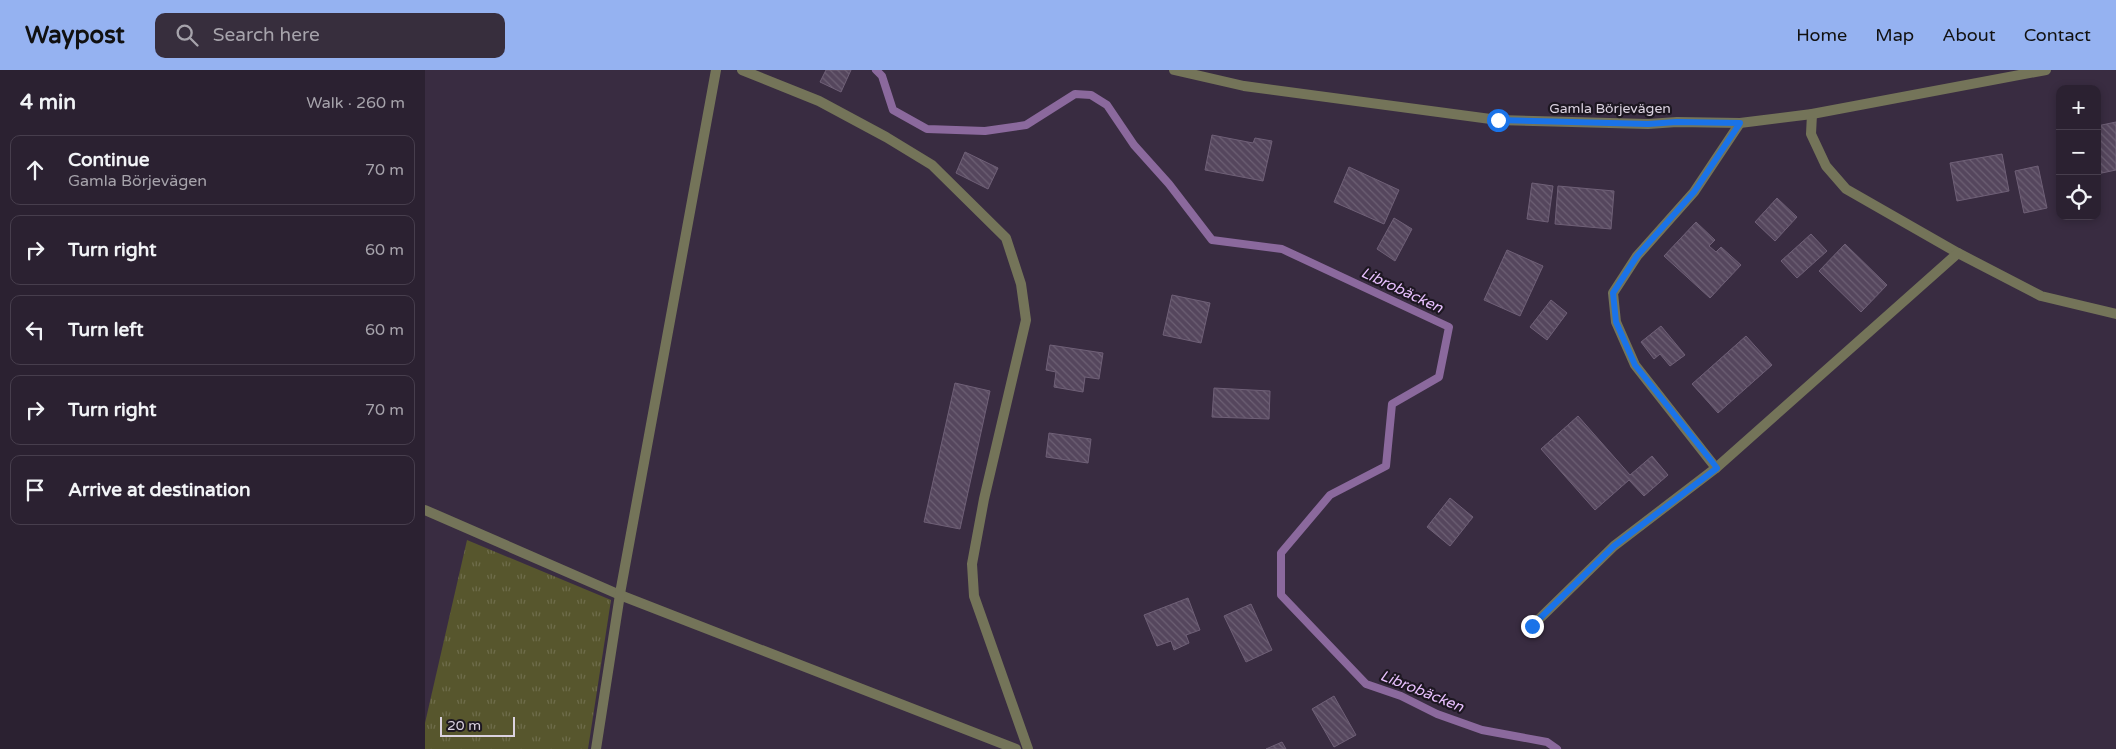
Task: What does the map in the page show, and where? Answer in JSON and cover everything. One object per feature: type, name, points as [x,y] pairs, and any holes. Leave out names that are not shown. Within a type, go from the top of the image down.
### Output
[{"type":"street","points":[[595,749],[620,594],[716,70]]},
{"type":"street","points":[[741,70],[819,101],[933,165],[1006,238],[1021,284],[1026,320],[984,499],[972,564],[974,596],[1028,749]]},
{"type":"street","name":"Gamla Börjevägen","points":[[1174,70],[1244,86],[1498,120],[1648,124],[1677,122],[1740,123],[1812,114],[2046,70]]},
{"type":"street","points":[[1812,114],[1811,134],[1826,166],[1846,189],[1958,253],[2041,296],[2116,314]]},
{"type":"street","points":[[1717,468],[1635,365],[1616,322],[1613,293],[1637,256],[1694,192],[1740,123]]},
{"type":"street","points":[[1532,626],[1614,546],[1717,468],[1958,253]]},
{"type":"street","points":[[425,510],[620,594],[1016,749]]},
{"type":"green space","points":[[467,540],[611,600],[588,749],[425,749],[425,723]]},
{"type":"building","points":[[826,70],[851,70],[841,92],[820,82]]},
{"type":"building","points":[[2116,122],[2116,170],[2101,173],[2101,130],[2101,125]]},
{"type":"building","points":[[1212,135],[1253,143],[1255,138],[1272,141],[1263,181],[1205,170]]},
{"type":"building","points":[[965,152],[998,168],[988,189],[956,173]]},
{"type":"building","points":[[2002,154],[2009,191],[1957,201],[1950,163]]},
{"type":"building","points":[[2038,166],[2047,208],[2024,213],[2015,171]]},
{"type":"building","points":[[1349,167],[1399,190],[1384,224],[1334,202]]},
{"type":"building","points":[[1532,183],[1553,186],[1548,222],[1527,219]]},
{"type":"building","points":[[1558,186],[1614,191],[1611,229],[1555,224]]},
{"type":"building","points":[[1777,198],[1797,217],[1775,241],[1755,222]]},
{"type":"building","points":[[1394,218],[1412,229],[1395,261],[1377,249]]},
{"type":"building","points":[[1696,222],[1715,240],[1709,246],[1716,252],[1721,247],[1741,265],[1710,298],[1664,256]]},
{"type":"building","points":[[1811,234],[1827,251],[1797,278],[1781,261]]},
{"type":"building","points":[[1845,244],[1887,285],[1861,312],[1819,271]]},
{"type":"building","points":[[1507,250],[1543,266],[1520,316],[1484,300]]},
{"type":"building","points":[[1172,295],[1210,303],[1201,343],[1163,335]]},
{"type":"building","points":[[1551,300],[1567,313],[1547,340],[1530,327]]},
{"type":"building","points":[[1661,326],[1685,355],[1670,366],[1660,354],[1654,359],[1641,342]]},
{"type":"building","points":[[1746,336],[1772,365],[1718,413],[1692,384]]},
{"type":"building","points":[[1050,345],[1103,353],[1099,379],[1085,377],[1083,392],[1054,387],[1056,372],[1046,370]]},
{"type":"building","points":[[955,383],[990,391],[960,529],[924,522]]},
{"type":"building","points":[[1214,388],[1270,391],[1269,419],[1212,417]]},
{"type":"building","points":[[1578,416],[1630,475],[1652,456],[1668,475],[1644,496],[1629,480],[1595,510],[1541,449]]},
{"type":"building","points":[[1049,433],[1091,439],[1088,463],[1046,457]]},
{"type":"building","points":[[1450,498],[1473,517],[1450,546],[1427,527]]},
{"type":"building","points":[[1188,598],[1200,630],[1186,635],[1189,643],[1174,650],[1171,641],[1157,646],[1144,615]]},
{"type":"building","points":[[1251,604],[1272,650],[1246,662],[1224,616]]},
{"type":"building","points":[[1334,696],[1356,735],[1334,747],[1312,709]]},
{"type":"building","points":[[1282,742],[1286,749],[1266,749]]},
{"type":"waterway","name":"Librobäcken","points":[[876,70],[882,76],[893,110],[927,129],[985,131],[1026,125],[1075,94],[1091,95],[1107,105],[1134,145],[1169,184],[1212,240],[1282,249],[1449,327],[1439,377],[1392,404],[1386,466],[1330,495],[1281,553],[1281,595],[1366,684],[1401,696],[1437,714],[1482,730],[1547,742],[1557,749]]},
{"type":"route","points":[[1498,120],[1648,124],[1677,122],[1740,123],[1694,192],[1637,256],[1613,293],[1616,322],[1635,365],[1717,468],[1614,546],[1532,626]]}]
